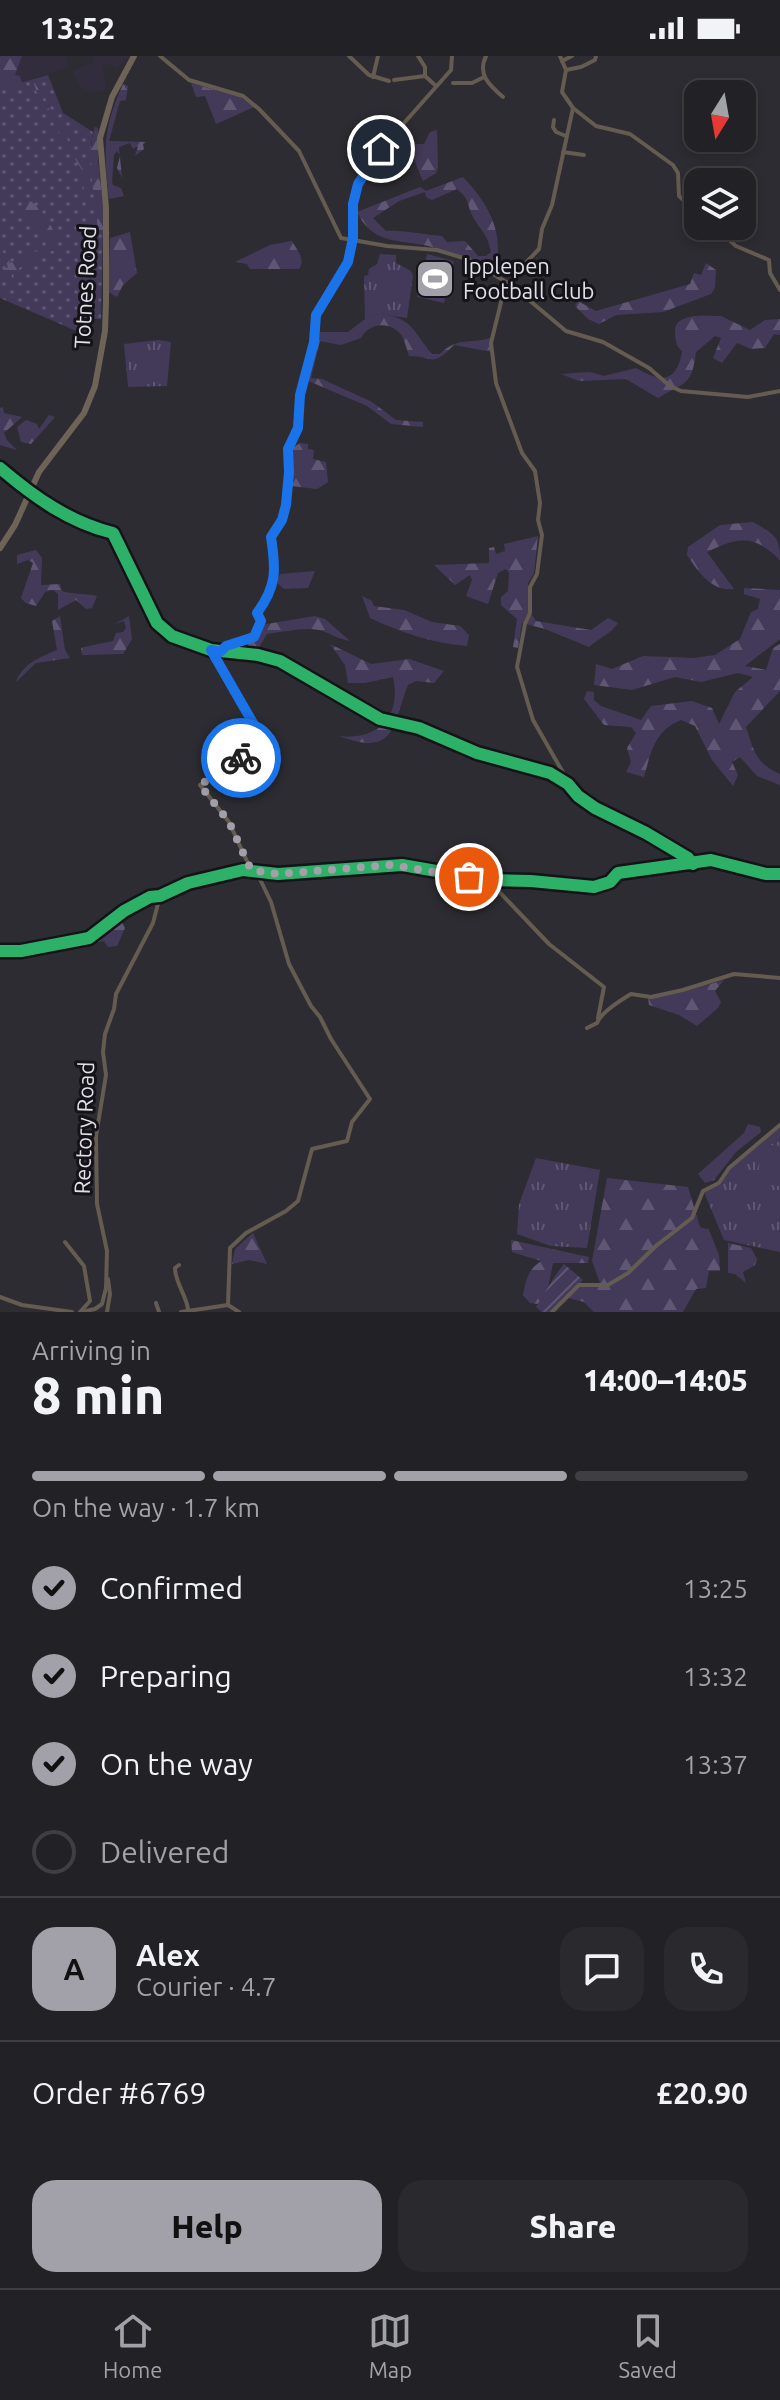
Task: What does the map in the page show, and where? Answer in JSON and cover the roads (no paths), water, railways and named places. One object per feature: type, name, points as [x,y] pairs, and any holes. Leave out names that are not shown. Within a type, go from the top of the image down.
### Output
[{"type":"main road","name":"Totnes Road","points":[[0,548],[15,525],[47,459],[84,413],[95,386],[105,331],[106,301],[106,208],[100,138],[112,97],[134,56]]},
{"type":"street","points":[[160,56],[189,80],[243,96],[259,109],[299,151],[325,199],[341,238],[437,250],[470,260],[508,283],[566,331],[603,342],[649,368],[681,391],[748,397],[780,391]]},
{"type":"street","points":[[349,56],[372,77],[392,81],[425,76]]},
{"type":"street","points":[[372,77],[378,56]]},
{"type":"street","points":[[418,56],[425,67],[425,76],[436,86]]},
{"type":"street","points":[[220,652],[226,646],[254,637],[260,625],[257,613],[275,577],[276,562],[271,537],[282,520],[286,505],[288,449],[298,428],[300,395],[314,342],[316,315],[343,273],[353,241],[352,208],[358,184],[381,149],[452,68],[452,56]]},
{"type":"street","points":[[486,56],[482,65],[484,77],[503,97]]},
{"type":"street","points":[[572,56],[561,58],[566,70],[562,92],[573,108],[596,126],[630,134],[673,165],[678,173],[679,196],[684,201]]},
{"type":"street","points":[[566,70],[587,65],[596,56]]},
{"type":"street","points":[[453,83],[472,83],[484,77]]},
{"type":"street","points":[[568,784],[533,720],[518,670],[525,624],[530,613],[530,587],[537,574],[542,535],[538,520],[540,503],[535,471],[522,453],[496,383],[491,343],[508,283],[539,249],[573,108]]},
{"type":"street","points":[[554,120],[556,132],[566,136]]},
{"type":"street","points":[[563,152],[584,155]]},
{"type":"street","points":[[729,240],[769,260],[770,273],[780,290]]},
{"type":"street","points":[[0,468],[30,492],[74,519],[113,533],[160,629],[177,639],[220,652],[258,655],[280,661],[380,719],[419,728],[486,756],[534,767],[568,784],[595,808],[646,833],[693,864]]},
{"type":"street","points":[[211,650],[257,730],[262,745],[200,785],[229,822],[251,870]]},
{"type":"street","points":[[0,951],[21,951],[89,938],[136,903],[150,897],[160,896],[188,883],[251,870],[257,873],[330,871],[390,865],[488,880],[594,887],[610,882],[618,873],[714,860],[738,868],[780,874]]},
{"type":"street","points":[[228,1305],[230,1248],[246,1233],[294,1206],[301,1195],[312,1149],[347,1141],[352,1122],[370,1099],[311,1006],[289,964],[271,902],[257,873]]},
{"type":"street","points":[[488,880],[549,944],[604,987],[598,1020]]},
{"type":"street","name":"Rectory Road","points":[[107,1312],[110,1294],[106,1247],[98,1213],[96,1145],[106,1075],[103,1052],[116,994],[153,923],[160,896]]},
{"type":"street","points":[[587,1028],[631,994],[642,997],[673,993],[734,974],[780,978]]},
{"type":"street","points":[[552,1312],[579,1285],[608,1285],[628,1273],[692,1218],[703,1191],[719,1183],[729,1168],[780,1125]]},
{"type":"street","points":[[65,1242],[84,1266],[90,1301],[80,1312]]},
{"type":"street","points":[[179,1265],[175,1268],[176,1278],[188,1309]]},
{"type":"street","points":[[80,1312],[102,1304],[107,1276]]},
{"type":"street","points":[[0,1297],[22,1305],[72,1312]]},
{"type":"street","points":[[156,1303],[159,1312]]},
{"type":"street","points":[[181,1312],[228,1305],[239,1312]]},
{"type":"place","name":"Ipplepen Football Club","points":[[435,279]]}]
